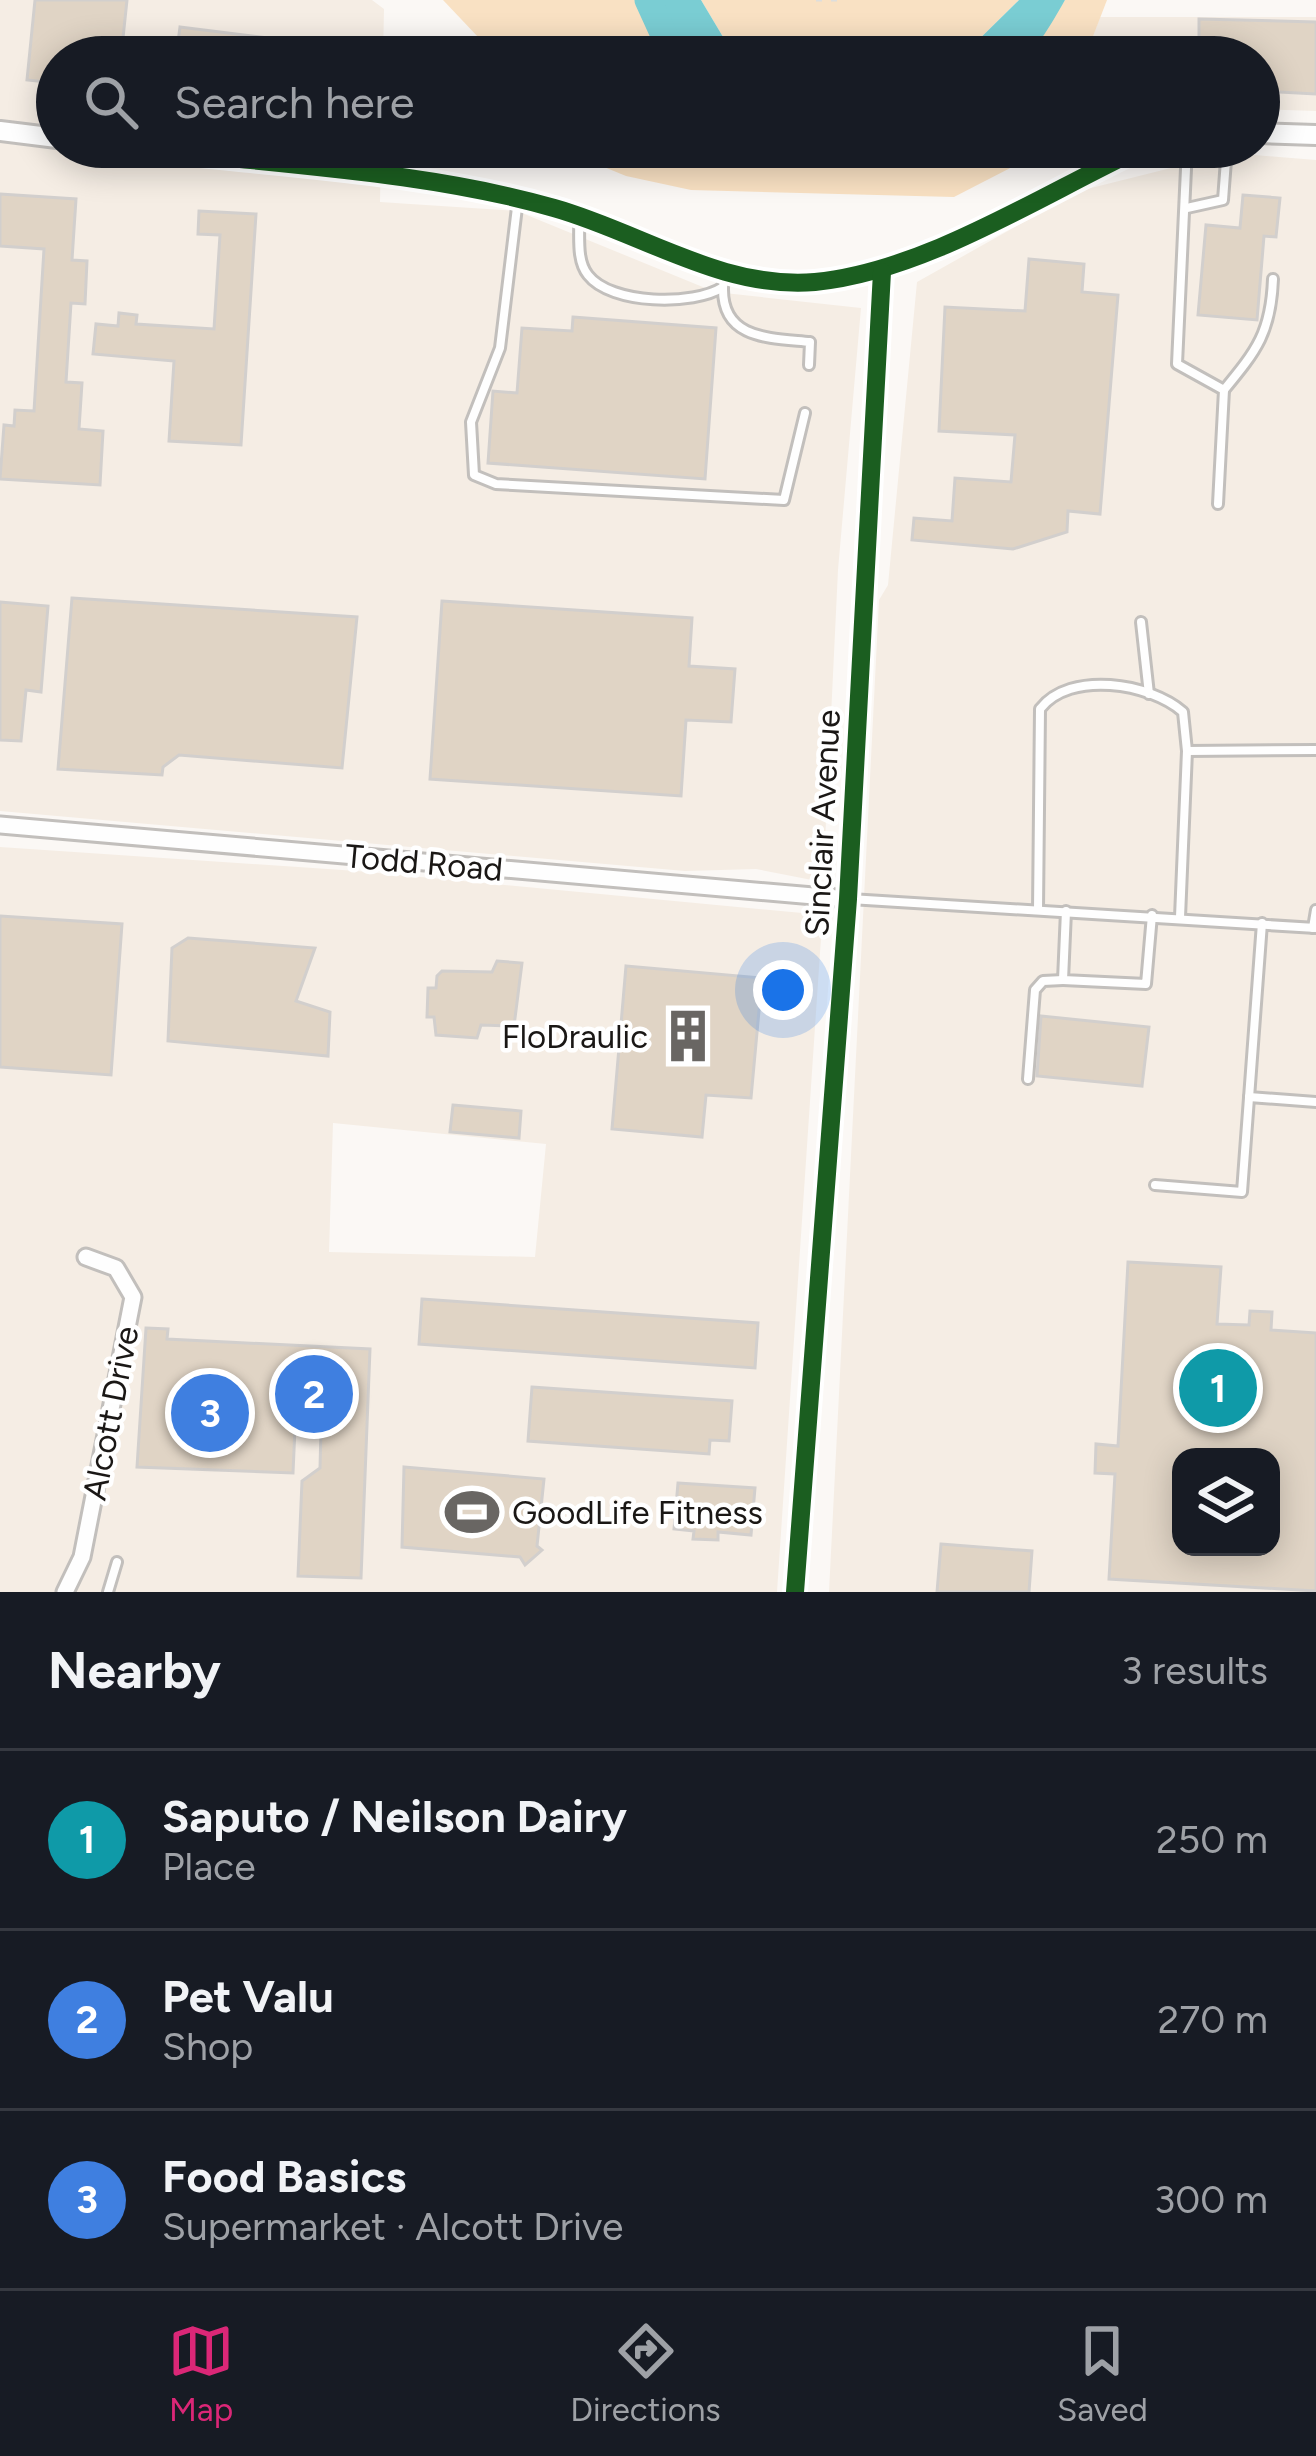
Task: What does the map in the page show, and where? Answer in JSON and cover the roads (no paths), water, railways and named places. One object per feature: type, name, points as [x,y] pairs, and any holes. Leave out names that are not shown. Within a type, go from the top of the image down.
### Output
[{"type":"street","points":[[0,131],[36,135]]},
{"type":"street","points":[[1280,134],[1316,135]]},
{"type":"street","points":[[283,168],[518,200],[579,217],[724,279],[811,282],[882,272],[1100,168]]},
{"type":"street","name":"Sinclair Avenue","points":[[795,1592],[848,899],[882,272]]},
{"type":"street","name":"Todd Road","points":[[0,825],[848,899]]},
{"type":"street","name":"Alcott Drive","points":[[65,1592],[82,1557],[134,1297],[116,1268],[86,1257]]},
{"type":"lane","points":[[1187,168],[1177,364],[1224,391]]},
{"type":"lane","points":[[1187,208],[1222,200],[1225,168]]},
{"type":"lane","points":[[518,200],[500,348],[471,422],[474,475],[496,484],[784,500],[805,412]]},
{"type":"lane","points":[[579,217],[583,265],[601,285],[627,294],[693,302],[724,279]]},
{"type":"lane","points":[[724,279],[724,308],[736,326],[753,336],[811,342],[808,365]]},
{"type":"lane","points":[[1218,504],[1224,391],[1257,349],[1272,317],[1273,279]]},
{"type":"lane","points":[[1142,622],[1149,694]]},
{"type":"lane","points":[[1038,910],[1040,710],[1058,693],[1119,686],[1149,694],[1183,712],[1187,751],[1180,917]]},
{"type":"lane","points":[[1187,751],[1316,751]]},
{"type":"lane","points":[[848,899],[1315,928],[1316,910]]},
{"type":"lane","points":[[1063,980],[1066,911]]},
{"type":"lane","points":[[1028,1079],[1035,990],[1043,981],[1146,984],[1151,915]]},
{"type":"lane","points":[[1155,1185],[1242,1192],[1262,923]]},
{"type":"lane","points":[[1249,1096],[1316,1102]]},
{"type":"lane","points":[[108,1592],[117,1562]]},
{"type":"water","points":[[642,0],[701,0],[722,36],[670,36]]},
{"type":"water","points":[[1019,0],[1065,0],[1043,36],[982,36]]},
{"type":"waterway","points":[[648,0],[664,36]]},
{"type":"place","name":"FloDraulic","points":[[688,1036]]},
{"type":"place","name":"Saputo / Neilson Dairy","points":[[1218,1388]]},
{"type":"place","name":"Pet Valu","points":[[314,1394]]},
{"type":"place","name":"Food Basics","points":[[210,1413]]},
{"type":"place","name":"GoodLife Fitness","points":[[472,1512]]}]
